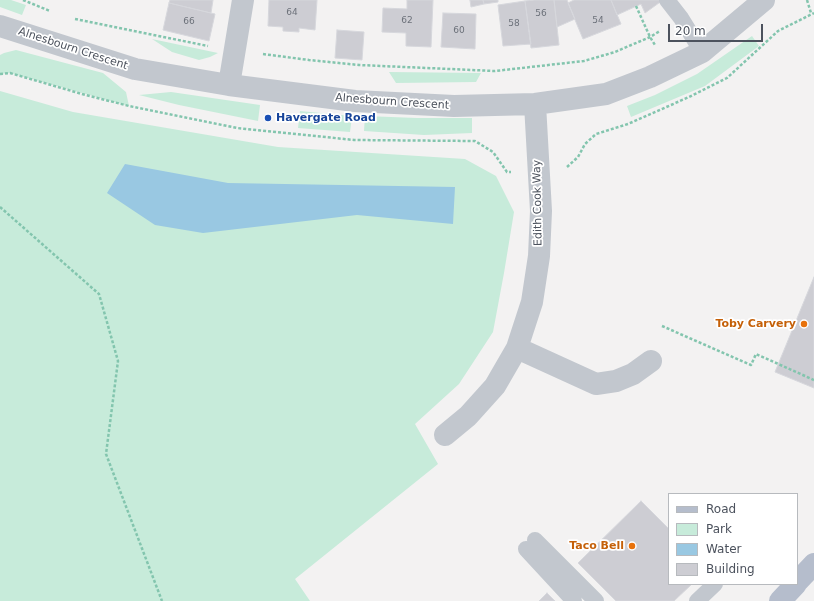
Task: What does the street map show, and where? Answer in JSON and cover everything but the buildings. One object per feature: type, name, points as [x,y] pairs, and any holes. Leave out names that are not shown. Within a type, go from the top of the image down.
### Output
[{"type":"main road","points":[[798,581],[814,564]]},
{"type":"main road","points":[[780,601],[794,585]]},
{"type":"street","points":[[229,85],[243,0]]},
{"type":"street","name":"Alnesbourn Crescent","points":[[0,26],[135,69],[229,85],[355,102],[454,106],[535,104],[606,94],[650,77],[702,52],[764,0]]},
{"type":"street","name":"Edith Cook Way","points":[[445,435],[468,416],[495,386],[516,348],[532,302],[539,256],[541,211],[535,104]]},
{"type":"street","points":[[516,348],[596,384],[616,381],[633,374],[651,361]]},
{"type":"lane","points":[[667,0],[681,18],[702,52]]},
{"type":"lane","points":[[574,601],[530,545],[596,601]]},
{"type":"lane","points":[[697,601],[714,585]]},
{"type":"path","points":[[23,0],[51,11]]},
{"type":"path","points":[[807,0],[811,14]]},
{"type":"path","points":[[636,6],[650,37],[669,67]]},
{"type":"path","points":[[73,18],[212,47],[218,31],[239,28],[255,34],[263,54],[359,66],[495,71],[584,61],[615,52],[650,37],[681,18]]},
{"type":"path","points":[[0,208],[99,294],[118,361],[106,454],[162,601]]},
{"type":"path","points":[[662,326],[751,365],[756,354],[814,380]]},
{"type":"green space","points":[[0,0],[11,0],[26,5],[22,15],[0,7]]},
{"type":"green space","points":[[752,36],[759,46],[705,86],[631,117],[627,106],[655,95],[697,74]]},
{"type":"green space","points":[[152,39],[218,53],[199,60],[172,52]]},
{"type":"green space","points":[[16,50],[103,73],[126,92],[129,106],[10,73],[0,74],[0,55]]},
{"type":"green space","points":[[389,72],[481,73],[476,82],[396,83]]},
{"type":"green space","points":[[0,91],[73,112],[278,147],[465,159],[496,176],[514,212],[493,332],[459,384],[415,424],[438,464],[295,579],[310,601],[0,601]]},
{"type":"green space","points":[[171,92],[260,105],[258,121],[179,105],[139,95]]},
{"type":"green space","points":[[300,111],[352,116],[350,132],[298,128]]},
{"type":"green space","points":[[365,116],[472,118],[472,133],[424,135],[364,131]]},
{"type":"water","points":[[125,164],[228,183],[455,187],[453,224],[357,215],[203,233],[155,225],[107,193]]},
{"type":"place","name":"Havergate Road","points":[[268,118]]},
{"type":"place","name":"Toby Carvery","points":[[804,324]]},
{"type":"place","name":"Taco Bell","points":[[632,546]]}]
